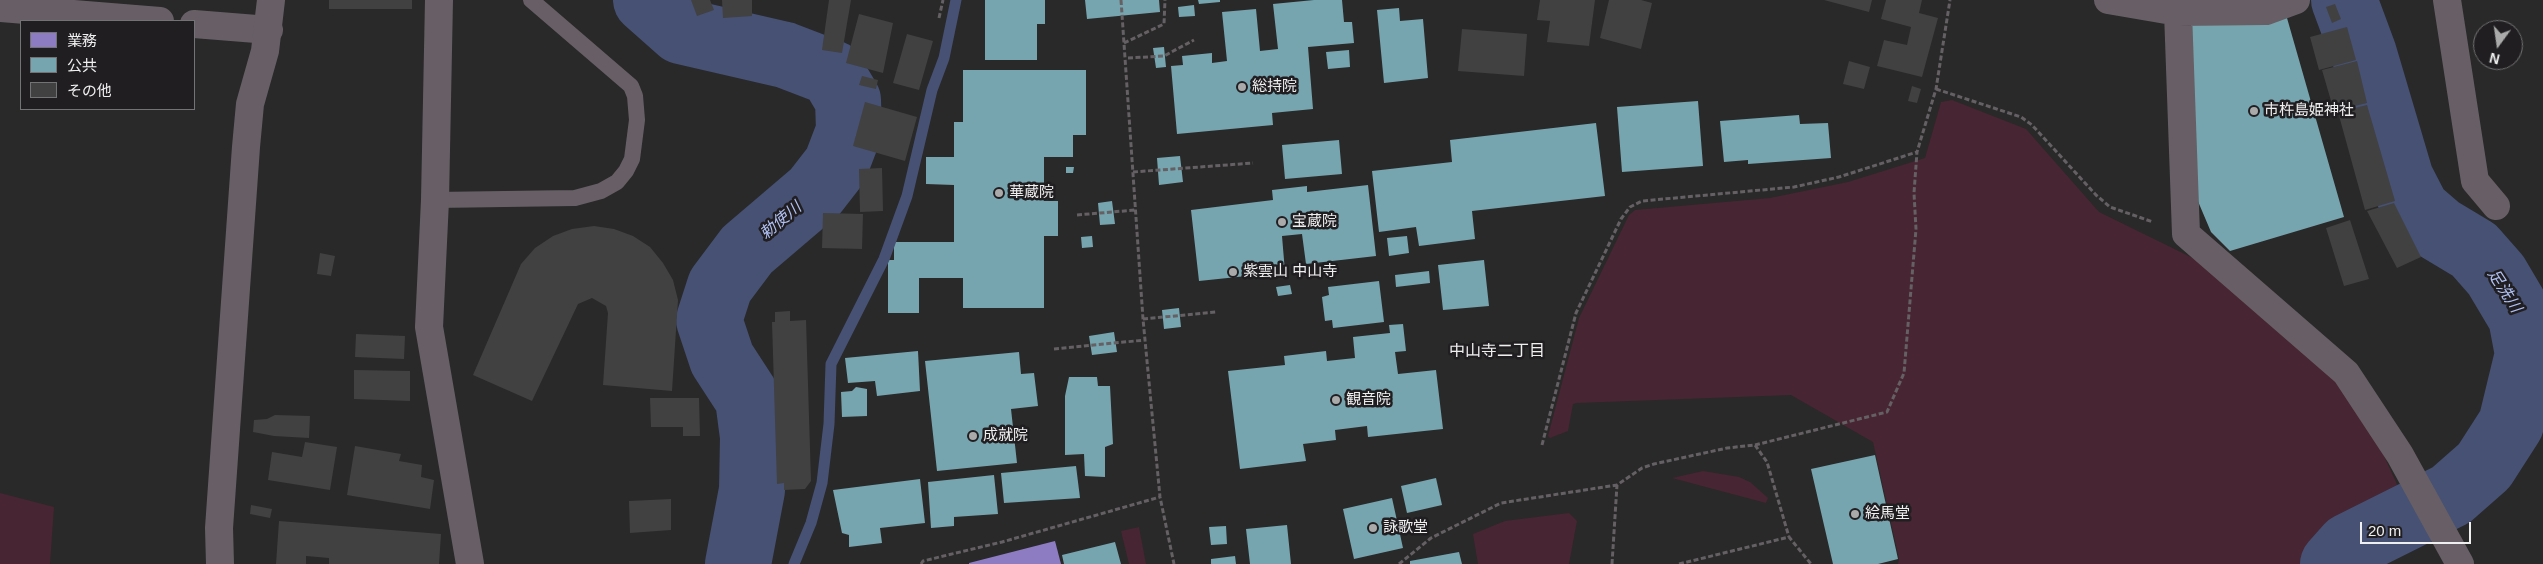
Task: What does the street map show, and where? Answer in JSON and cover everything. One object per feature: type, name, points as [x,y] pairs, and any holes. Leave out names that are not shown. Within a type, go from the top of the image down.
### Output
[{"type":"street","points":[[220,564],[219,528],[246,147],[253,90],[265,51],[271,0]]},
{"type":"street","points":[[439,0],[435,200],[429,327],[470,564]]},
{"type":"street","points":[[2108,0],[2178,12],[2266,11],[2296,0]]},
{"type":"street","points":[[2447,0],[2475,181],[2496,206]]},
{"type":"street","points":[[0,8],[148,20]]},
{"type":"street","points":[[2178,12],[2186,234],[2346,373],[2400,455],[2460,564]]},
{"type":"street","points":[[195,24],[268,30]]},
{"type":"lane","points":[[435,200],[587,196],[617,182],[626,171],[633,154],[637,120],[634,96],[630,86],[530,0]]},
{"type":"path","points":[[939,18],[943,0]]},
{"type":"path","points":[[1120,0],[1143,319],[1160,497],[1174,564]]},
{"type":"path","points":[[1124,43],[1164,24],[1165,0]]},
{"type":"path","points":[[1399,564],[1431,538],[1501,503],[1617,485],[1642,468],[1654,464],[1727,448],[1755,445],[1887,412],[1904,373],[1916,229],[1914,193],[1917,152],[1936,89],[1950,0]]},
{"type":"path","points":[[1128,58],[1164,56],[1194,40]]},
{"type":"path","points":[[1936,89],[2021,118],[2032,125],[2096,196],[2110,207],[2186,234]]},
{"type":"path","points":[[1542,444],[1576,313],[1621,219],[1630,207],[1642,201],[1794,187],[1849,174],[1917,152]]},
{"type":"path","points":[[1133,172],[1253,163]]},
{"type":"path","points":[[1077,215],[1136,210]]},
{"type":"path","points":[[1143,319],[1216,312]]},
{"type":"path","points":[[1054,349],[1145,340]]},
{"type":"path","points":[[1755,445],[1767,462],[1789,536],[1811,564]]},
{"type":"path","points":[[1612,564],[1617,485]]},
{"type":"path","points":[[921,564],[923,561],[1002,542],[1160,497]]},
{"type":"path","points":[[1679,564],[1789,536]]},
{"type":"shaded area","points":[[1952,100],[2026,129],[2099,212],[2205,264],[2339,381],[2378,443],[2407,506],[2352,530],[2336,541],[2321,558],[2319,564],[1898,564],[1899,559],[1873,442],[1791,395],[1577,403],[1573,404],[1568,431],[1550,438],[1548,436],[1579,318],[1629,215],[1635,210],[1770,198],[1848,182],[1925,158],[1941,102]]},
{"type":"shaded area","points":[[1703,471],[1739,477],[1750,482],[1768,498],[1766,503],[1672,478]]},
{"type":"shaded area","points":[[0,493],[54,507],[50,564],[0,564]]},
{"type":"shaded area","points":[[1569,513],[1577,521],[1569,564],[1478,564],[1473,534],[1505,521]]},
{"type":"shaded area","points":[[1139,527],[1146,564],[1129,564],[1121,531]]},
{"type":"building: 業務","points":[[1055,541],[1061,564],[969,564],[969,563]]},
{"type":"building: 公共","points":[[985,0],[1045,0],[1045,24],[1037,24],[1037,60],[985,60]]},
{"type":"building: 公共","points":[[1085,0],[1159,0],[1160,12],[1087,19]]},
{"type":"building: 公共","points":[[1198,0],[1220,0],[1220,2],[1199,4]]},
{"type":"building: 公共","name":"総持院","points":[[1314,0],[1342,0],[1344,22],[1352,22],[1354,43],[1308,47],[1313,109],[1272,113],[1273,125],[1177,134],[1171,66],[1183,65],[1182,56],[1212,53],[1212,63],[1227,61],[1222,12],[1256,9],[1260,51],[1278,49],[1273,4]]},
{"type":"building: 公共","points":[[1194,5],[1195,16],[1179,17],[1178,7]]},
{"type":"building: 公共","points":[[1399,8],[1400,21],[1423,19],[1428,78],[1384,83],[1377,10]]},
{"type":"building: 公共","name":"市杵島姫神社","points":[[2287,18],[2344,217],[2230,251],[2211,232],[2197,199],[2191,23]]},
{"type":"building: 公共","points":[[1164,47],[1166,67],[1156,68],[1153,48]]},
{"type":"building: 公共","points":[[1349,50],[1350,67],[1328,69],[1326,52]]},
{"type":"building: 公共","name":"華蔵院","points":[[963,70],[1086,70],[1086,135],[1073,135],[1073,157],[1044,157],[1044,201],[1058,201],[1058,236],[1044,236],[1044,308],[963,308],[963,278],[919,278],[919,313],[888,313],[888,260],[894,260],[894,242],[954,242],[954,185],[926,184],[926,157],[954,157],[954,122],[963,122]]},
{"type":"building: 公共","points":[[1698,101],[1703,166],[1622,172],[1617,107]]},
{"type":"building: 公共","points":[[1799,115],[1800,124],[1828,123],[1831,158],[1748,164],[1748,160],[1724,162],[1720,121]]},
{"type":"building: 公共","points":[[1596,123],[1605,196],[1472,211],[1475,239],[1419,246],[1416,227],[1379,232],[1372,171],[1452,162],[1450,140]]},
{"type":"building: 公共","points":[[1339,140],[1342,174],[1285,179],[1282,145]]},
{"type":"building: 公共","points":[[1180,156],[1183,182],[1159,185],[1157,158]]},
{"type":"building: 公共","points":[[1066,167],[1074,167],[1073,173],[1066,173]]},
{"type":"building: 公共","name":"宝蔵院","points":[[1368,185],[1376,256],[1306,264],[1302,234],[1282,236],[1285,272],[1199,281],[1191,210],[1273,200],[1272,190],[1307,186],[1307,192]]},
{"type":"building: 公共","points":[[1112,201],[1115,224],[1100,225],[1098,203]]},
{"type":"building: 公共","points":[[1092,236],[1093,247],[1082,248],[1081,237]]},
{"type":"building: 公共","points":[[1407,236],[1409,253],[1389,256],[1387,238]]},
{"type":"building: 公共","points":[[1484,260],[1489,306],[1443,310],[1438,265]]},
{"type":"building: 公共","points":[[1429,271],[1430,283],[1396,287],[1395,275]]},
{"type":"building: 公共","points":[[1379,281],[1384,322],[1333,328],[1332,320],[1325,321],[1322,297],[1329,295],[1328,287]]},
{"type":"building: 公共","points":[[1290,285],[1292,294],[1278,296],[1276,287]]},
{"type":"building: 公共","points":[[1179,308],[1181,327],[1164,329],[1162,310]]},
{"type":"building: 公共","name":"観音院","points":[[1403,324],[1406,351],[1395,352],[1398,374],[1436,370],[1443,429],[1368,437],[1367,426],[1335,430],[1336,440],[1303,444],[1306,461],[1240,469],[1228,371],[1285,365],[1284,356],[1326,351],[1327,361],[1355,358],[1353,337],[1390,333],[1389,325]]},
{"type":"building: 公共","points":[[1114,332],[1117,352],[1092,355],[1089,336]]},
{"type":"building: 公共","points":[[918,351],[920,391],[877,396],[875,381],[848,383],[845,358]]},
{"type":"building: 公共","name":"成就院","points":[[1019,352],[1021,374],[1034,373],[1038,406],[1011,409],[1017,463],[937,471],[925,361]]},
{"type":"building: 公共","points":[[1069,377],[1097,377],[1098,386],[1110,386],[1113,444],[1105,447],[1105,477],[1085,476],[1084,454],[1065,455],[1065,396]]},
{"type":"building: 公共","points":[[856,387],[867,389],[867,416],[842,417],[841,392],[852,391]]},
{"type":"building: 公共","name":"絵馬堂","points":[[1875,455],[1898,559],[1878,564],[1833,564],[1811,469]]},
{"type":"building: 公共","points":[[1076,466],[1080,498],[1004,503],[1001,473]]},
{"type":"building: 公共","points":[[994,475],[998,514],[954,517],[954,526],[931,528],[928,482]]},
{"type":"building: 公共","points":[[1436,478],[1442,505],[1407,513],[1401,486]]},
{"type":"building: 公共","points":[[920,479],[925,523],[880,528],[882,543],[849,547],[849,535],[842,533],[833,490]]},
{"type":"building: 公共","name":"詠歌堂","points":[[1392,498],[1403,548],[1354,559],[1343,509]]},
{"type":"building: 公共","points":[[1287,525],[1291,564],[1250,564],[1246,529]]},
{"type":"building: 公共","points":[[1226,526],[1227,544],[1211,545],[1209,527]]},
{"type":"building: 公共","points":[[1115,542],[1121,564],[1064,564],[1062,555]]},
{"type":"building: 公共","points":[[1459,552],[1462,564],[1410,564],[1410,561]]},
{"type":"building: 公共","points":[[1235,556],[1236,564],[1211,564],[1211,559]]},
{"type":"building: その他","points":[[329,0],[412,0],[412,9],[329,9]]},
{"type":"building: その他","points":[[691,0],[710,0],[714,10],[697,16]]},
{"type":"building: その他","points":[[722,0],[752,0],[752,16],[723,18]]},
{"type":"building: その他","points":[[829,0],[851,0],[842,53],[822,50]]},
{"type":"building: その他","points":[[1540,0],[1595,0],[1589,46],[1547,42],[1550,21],[1537,20]]},
{"type":"building: その他","points":[[1609,0],[1641,0],[1652,3],[1641,49],[1600,38]]},
{"type":"building: その他","points":[[1824,0],[1872,0],[1869,12]]},
{"type":"building: その他","points":[[1886,0],[1922,0],[1919,13],[1938,18],[1922,77],[1877,66],[1884,40],[1907,45],[1911,27],[1881,19]]},
{"type":"building: その他","points":[[2335,4],[2341,19],[2332,23],[2326,7]]},
{"type":"building: その他","points":[[859,14],[893,23],[883,73],[846,63]]},
{"type":"building: その他","points":[[2347,27],[2356,60],[2319,70],[2310,37]]},
{"type":"building: その他","points":[[1462,29],[1527,34],[1524,76],[1458,71]]},
{"type":"building: その他","points":[[907,34],[933,41],[919,90],[893,83]]},
{"type":"building: その他","points":[[1849,61],[1870,67],[1864,89],[1843,84]]},
{"type":"building: その他","points":[[2357,61],[2367,103],[2334,111],[2322,70]]},
{"type":"building: その他","points":[[862,76],[878,80],[876,89],[859,85]]},
{"type":"building: その他","points":[[1912,86],[1921,89],[1917,103],[1908,101]]},
{"type":"building: その他","points":[[865,102],[917,117],[905,161],[853,146]]},
{"type":"building: その他","points":[[2367,105],[2395,201],[2365,210],[2338,112]]},
{"type":"building: その他","points":[[882,168],[883,211],[860,212],[859,169]]},
{"type":"building: その他","points":[[2394,203],[2421,257],[2397,268],[2367,211]]},
{"type":"building: その他","points":[[823,213],[863,214],[862,249],[822,248]]},
{"type":"building: その他","points":[[2350,220],[2369,279],[2344,286],[2326,228]]},
{"type":"building: その他","points":[[594,226],[614,229],[633,236],[650,247],[663,263],[673,280],[678,300],[672,391],[603,385],[608,313],[606,306],[592,298],[578,304],[532,401],[473,375],[521,264],[535,248],[553,236],[572,229]]},
{"type":"building: その他","points":[[320,253],[335,256],[331,276],[317,274]]},
{"type":"building: その他","points":[[790,311],[790,321],[806,320],[811,481],[805,489],[784,490],[784,483],[777,484],[772,322],[775,322],[775,312]]},
{"type":"building: その他","points":[[356,334],[405,336],[404,359],[355,357]]},
{"type":"building: その他","points":[[354,370],[410,371],[410,401],[354,399]]},
{"type":"building: その他","points":[[650,398],[699,398],[700,436],[683,436],[683,427],[651,427]]},
{"type":"building: その他","points":[[275,415],[310,416],[309,438],[274,436],[253,432],[254,420],[267,419]]},
{"type":"building: その他","points":[[305,442],[337,447],[330,490],[268,480],[272,452],[302,457]]},
{"type":"building: その他","points":[[355,446],[401,454],[399,461],[422,465],[421,477],[434,480],[430,509],[347,495]]},
{"type":"building: その他","points":[[671,499],[671,530],[630,533],[629,501]]},
{"type":"building: その他","points":[[251,505],[272,509],[270,518],[250,514]]},
{"type":"building: その他","points":[[279,521],[441,534],[439,564],[329,564],[329,558],[306,556],[306,564],[276,564]]},
{"type":"waterway","name":"勅使川","points":[[646,0],[681,31],[785,55],[832,73],[848,100],[849,131],[836,165],[815,192],[747,250],[720,286],[709,320],[722,359],[748,399],[753,437],[752,490],[738,564]]},
{"type":"waterway","points":[[794,564],[811,523],[822,483],[829,424],[831,364],[884,259],[907,196],[932,90],[944,58],[956,0]]},
{"type":"waterway","name":"足洗川","points":[[2333,564],[2349,546],[2451,495],[2484,466],[2511,424],[2528,354],[2521,317],[2496,275],[2474,250],[2439,229],[2417,210],[2401,179],[2364,54],[2344,0]]},
{"type":"place","name":"総持院","points":[[1242,87]]},
{"type":"place","name":"市杵島姫神社","points":[[2254,111]]},
{"type":"place","name":"華蔵院","points":[[999,193]]},
{"type":"place","name":"宝蔵院","points":[[1282,222]]},
{"type":"place","name":"紫雲山 中山寺","points":[[1233,272]]},
{"type":"place","name":"観音院","points":[[1336,400]]},
{"type":"place","name":"成就院","points":[[973,436]]},
{"type":"place","name":"絵馬堂","points":[[1855,514]]},
{"type":"place","name":"詠歌堂","points":[[1373,528]]},
{"type":"district","name":"中山寺二丁目","points":[[1497,352]]}]
